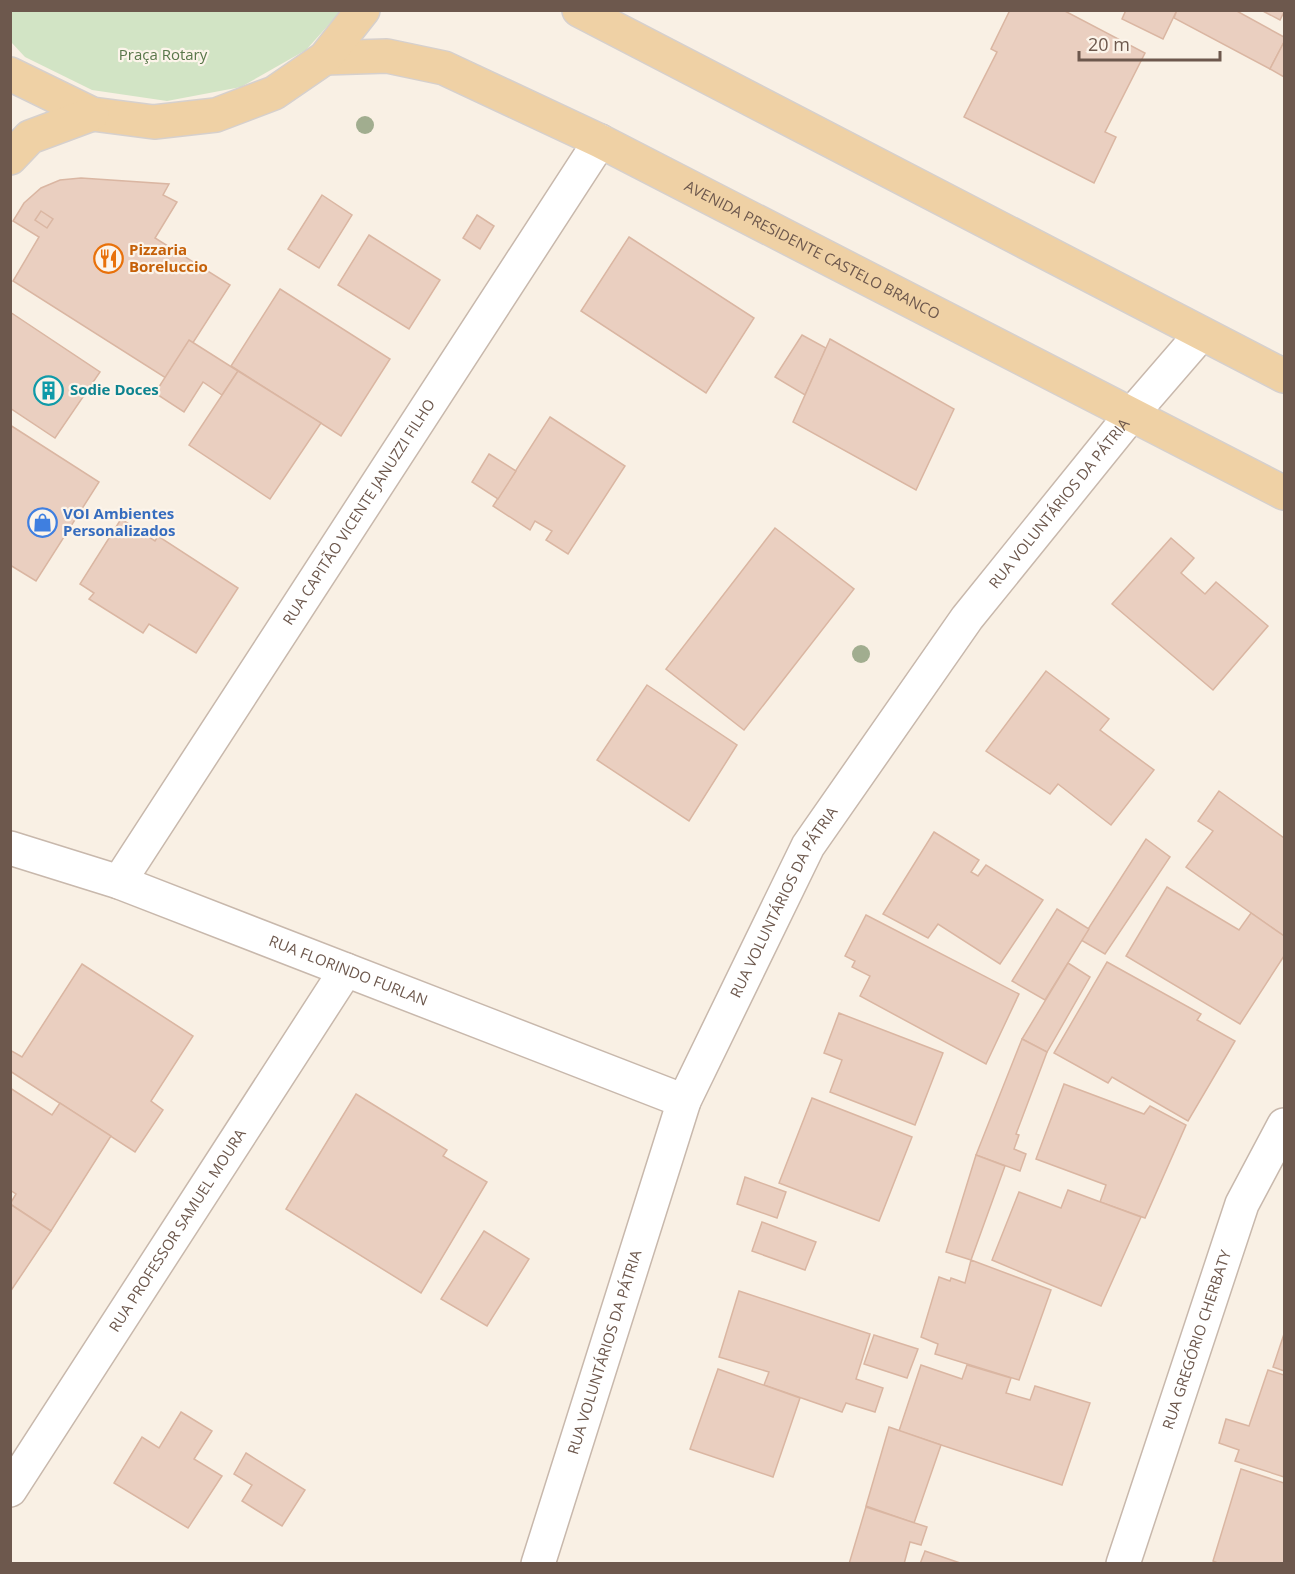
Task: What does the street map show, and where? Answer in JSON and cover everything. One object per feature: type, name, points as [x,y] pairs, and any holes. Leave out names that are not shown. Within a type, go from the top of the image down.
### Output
[{"type":"main road","points":[[10,74],[92,114],[154,122],[216,115],[274,93],[325,58],[363,10]]},
{"type":"main road","points":[[579,10],[1284,376]]},
{"type":"main road","name":"AVENIDA PRESIDENTE CASTELO BRANCO","points":[[325,58],[387,56],[444,68],[600,141],[1284,493]]},
{"type":"main road","points":[[10,158],[30,137],[92,114]]},
{"type":"street","name":"RUA CAPITÃO VICENTE JANUZZI FILHO","points":[[119,882],[600,141]]},
{"type":"street","name":"RUA VOLUNTÁRIOS DA PÁTRIA","points":[[538,1563],[684,1101],[808,846],[967,618],[1131,415],[1201,334]]},
{"type":"street","name":"RUA FLORINDO FURLAN","points":[[10,848],[119,882],[684,1101]]},
{"type":"street","name":"RUA PROFESSOR SAMUEL MOURA","points":[[10,1490],[346,970]]},
{"type":"street","name":"RUA GREGÓRIO CHERBATY","points":[[1123,1563],[1242,1204],[1284,1125]]},
{"type":"green space","name":"Praça Rotary","points":[[10,11],[341,11],[306,50],[241,87],[167,101],[92,90],[25,57],[11,42]]},
{"type":"building","points":[[1010,10],[1063,10],[1145,53],[1105,132],[1116,137],[1094,183],[964,117],[997,52],[991,49]]},
{"type":"building","points":[[1126,10],[1177,10],[1163,39],[1122,19]]},
{"type":"building","points":[[1177,10],[1235,10],[1284,37],[1284,42],[1270,69],[1174,18]]},
{"type":"building","points":[[1261,10],[1284,10],[1284,12],[1280,20]]},
{"type":"building","points":[[1284,45],[1284,77],[1270,69]]},
{"type":"building","name":"Pizzaria Boreluccio","points":[[81,178],[169,184],[163,195],[177,202],[155,238],[230,285],[169,380],[13,281],[39,237],[13,221],[24,203],[41,188],[60,180]]},
{"type":"building","points":[[322,195],[352,215],[319,268],[288,249]]},
{"type":"building","points":[[41,211],[53,219],[47,228],[35,220]]},
{"type":"building","points":[[477,215],[494,226],[480,249],[463,238]]},
{"type":"building","points":[[369,235],[440,280],[409,329],[338,285]]},
{"type":"building","points":[[629,237],[754,318],[706,393],[581,311]]},
{"type":"building","points":[[280,289],[390,359],[341,436],[231,366]]},
{"type":"building","name":"Sodie Doces","points":[[10,312],[100,372],[55,438],[10,408]]},
{"type":"building","points":[[802,335],[826,348],[805,395],[775,377]]},
{"type":"building","points":[[830,339],[954,409],[916,490],[793,422]]},
{"type":"building","points":[[189,340],[238,371],[222,395],[203,382],[184,412],[155,393]]},
{"type":"building","points":[[238,371],[321,423],[270,499],[189,445]]},
{"type":"building","points":[[550,417],[625,466],[568,554],[546,540],[552,531],[535,521],[530,530],[493,506]]},
{"type":"building","name":"VOI Ambientes Personalizados","points":[[10,425],[99,482],[36,581],[10,565]]},
{"type":"building","points":[[489,454],[516,471],[498,499],[472,482]]},
{"type":"building","points":[[121,519],[155,541],[158,536],[238,588],[196,653],[149,624],[143,633],[89,599],[94,593],[80,584]]},
{"type":"building","points":[[775,528],[854,589],[744,730],[666,669]]},
{"type":"building","points":[[1171,538],[1194,558],[1181,573],[1205,594],[1216,582],[1268,626],[1213,690],[1112,604]]},
{"type":"building","points":[[1046,671],[1109,719],[1100,730],[1154,770],[1111,825],[1058,784],[1050,794],[986,751]]},
{"type":"building","points":[[647,685],[737,745],[689,821],[597,760]]},
{"type":"building","points":[[1219,791],[1284,838],[1284,936],[1186,867],[1213,831],[1198,821]]},
{"type":"building","points":[[934,832],[979,860],[971,872],[978,876],[986,865],[1043,900],[1000,964],[938,924],[928,938],[883,914]]},
{"type":"building","points":[[1146,839],[1170,857],[1105,954],[1081,940]]},
{"type":"building","points":[[1167,887],[1239,930],[1251,913],[1284,936],[1284,956],[1240,1024],[1126,956]]},
{"type":"building","points":[[1057,909],[1089,929],[1045,1000],[1012,981]]},
{"type":"building","points":[[866,915],[1019,994],[986,1064],[860,996],[870,976],[852,967],[855,961],[845,956]]},
{"type":"building","points":[[1107,962],[1201,1014],[1197,1020],[1235,1041],[1188,1121],[1112,1077],[1108,1083],[1054,1053]]},
{"type":"building","points":[[1068,963],[1090,977],[1047,1052],[1022,1039]]},
{"type":"building","points":[[82,964],[193,1036],[151,1101],[163,1110],[135,1152],[10,1071],[10,1050],[22,1057]]},
{"type":"building","points":[[839,1013],[943,1053],[915,1125],[830,1092],[842,1060],[824,1053]]},
{"type":"building","points":[[1022,1039],[1047,1052],[1016,1134],[1019,1135],[1014,1149],[1026,1154],[1020,1171],[976,1155]]},
{"type":"building","points":[[1064,1084],[1144,1114],[1150,1106],[1186,1125],[1145,1218],[1100,1202],[1106,1185],[1036,1159]]},
{"type":"building","points":[[10,1088],[52,1115],[60,1103],[111,1136],[51,1231],[10,1204],[16,1194],[10,1190]]},
{"type":"building","points":[[356,1094],[447,1150],[443,1156],[487,1182],[421,1293],[286,1209]]},
{"type":"building","points":[[812,1098],[912,1137],[879,1221],[779,1183]]},
{"type":"building","points":[[976,1155],[1005,1166],[971,1260],[946,1252]]},
{"type":"building","points":[[745,1177],[786,1192],[777,1218],[737,1204]]},
{"type":"building","points":[[1068,1190],[1141,1217],[1101,1306],[992,1260],[1019,1192],[1061,1208]]},
{"type":"building","points":[[10,1204],[51,1231],[10,1292]]},
{"type":"building","points":[[762,1222],[816,1242],[805,1270],[752,1251]]},
{"type":"building","points":[[484,1231],[529,1259],[487,1326],[441,1299]]},
{"type":"building","points":[[971,1260],[1051,1290],[1019,1380],[935,1354],[938,1344],[921,1337],[939,1277],[965,1283]]},
{"type":"building","points":[[739,1291],[870,1334],[856,1379],[883,1388],[875,1412],[846,1403],[842,1412],[764,1385],[769,1372],[719,1357]]},
{"type":"building","points":[[1284,1334],[1284,1371],[1273,1367]]},
{"type":"building","points":[[874,1335],[918,1349],[907,1378],[864,1364]]},
{"type":"building","points":[[921,1365],[962,1379],[967,1365],[1011,1378],[1006,1393],[1030,1400],[1035,1386],[1090,1403],[1062,1485],[899,1431]]},
{"type":"building","points":[[718,1369],[800,1398],[773,1477],[690,1449]]},
{"type":"building","points":[[1268,1370],[1284,1375],[1284,1477],[1235,1461],[1239,1450],[1219,1443],[1226,1419],[1249,1426]]},
{"type":"building","points":[[181,1412],[212,1431],[194,1459],[222,1476],[188,1528],[114,1483],[142,1437],[159,1448]]},
{"type":"building","points":[[889,1427],[941,1445],[914,1523],[866,1506]]},
{"type":"building","points":[[246,1453],[305,1490],[282,1526],[242,1501],[252,1485],[234,1474]]},
{"type":"building","points":[[1241,1469],[1284,1483],[1284,1564],[1220,1564],[1213,1561]]},
{"type":"building","points":[[866,1507],[927,1527],[921,1545],[910,1542],[904,1564],[849,1564]]},
{"type":"building","points":[[925,1551],[963,1564],[920,1564]]},
{"type":"place","name":"Pizzaria Boreluccio","points":[[108,259]]},
{"type":"place","name":"Sodie Doces","points":[[49,390]]},
{"type":"place","name":"VOI Ambientes Personalizados","points":[[42,523]]}]
